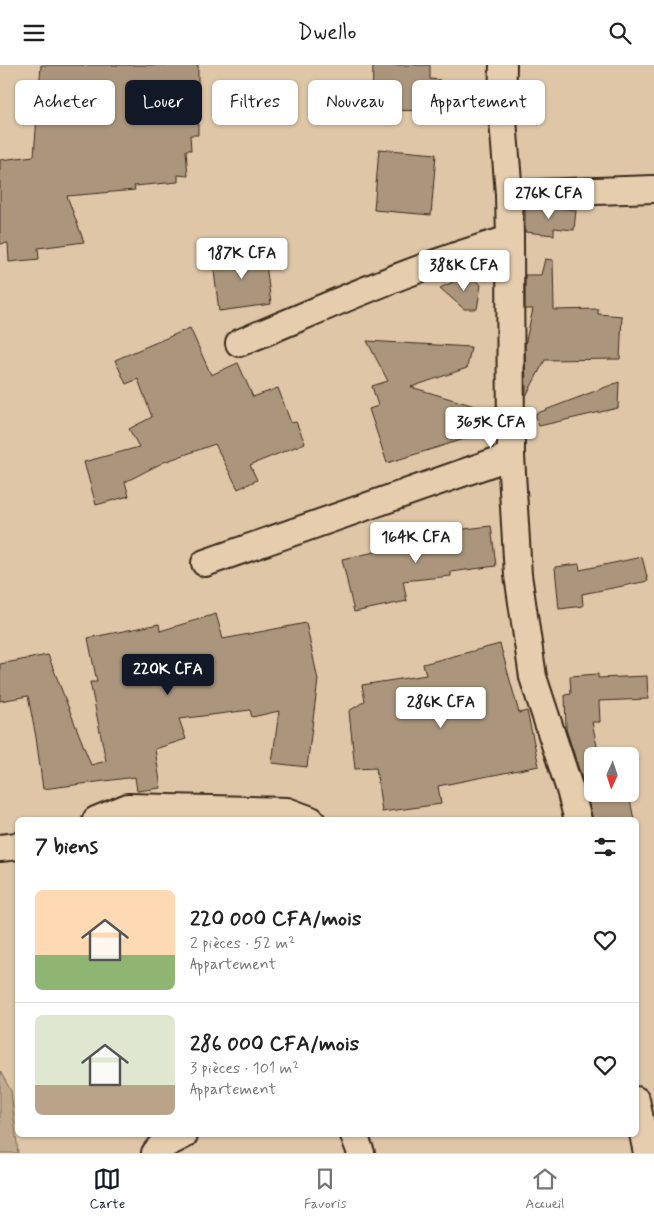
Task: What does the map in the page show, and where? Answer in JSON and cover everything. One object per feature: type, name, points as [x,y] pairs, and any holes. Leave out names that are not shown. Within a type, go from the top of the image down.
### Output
[{"type":"street","points":[[502,65],[502,108],[509,194],[511,456],[518,575],[533,677],[577,817]]},
{"type":"street","points":[[509,194],[654,189]]},
{"type":"street","points":[[239,343],[393,279],[470,251],[510,239]]},
{"type":"street","points":[[205,563],[511,456]]},
{"type":"street","points":[[103,817],[128,807],[286,811],[303,817]]},
{"type":"street","points":[[0,848],[15,846]]},
{"type":"street","points":[[639,1114],[647,1153]]},
{"type":"street","points":[[155,1153],[160,1147],[180,1137]]},
{"type":"street","points":[[355,1137],[361,1153]]},
{"type":"shaded area","points":[[0,1071],[11,1091],[18,1153],[0,1153]]},
{"type":"building","points":[[41,65],[198,65],[198,80],[125,80],[125,125],[198,125],[198,135],[190,135],[191,150],[186,150],[188,176],[178,175],[178,182],[134,186],[135,190],[67,196],[84,242],[38,248],[39,259],[9,262],[8,243],[0,244],[0,160],[34,156],[36,125],[115,125],[115,80],[40,80]]},
{"type":"building","points":[[373,65],[430,65],[430,79],[440,80],[412,80],[412,111],[402,110],[402,80],[373,80]]},
{"type":"building","points":[[379,149],[436,154],[431,215],[374,210]]},
{"type":"building","points":[[554,207],[576,210],[574,230],[554,228],[554,235],[525,232],[525,208]]},
{"type":"building","points":[[264,248],[271,304],[219,311],[212,255]]},
{"type":"building","points":[[545,259],[553,260],[554,310],[598,309],[598,314],[622,316],[620,359],[545,360],[526,396],[525,345],[533,309],[525,309],[525,275],[541,275]]},
{"type":"building","points":[[468,275],[481,285],[477,309],[464,309],[440,288]]},
{"type":"building","points":[[190,328],[211,375],[238,363],[253,397],[278,388],[291,423],[296,422],[305,443],[250,465],[257,480],[238,489],[215,444],[164,462],[125,482],[129,496],[96,505],[84,462],[139,447],[129,429],[152,417],[138,379],[126,384],[115,360]]},
{"type":"building","points":[[367,341],[471,347],[467,368],[411,387],[491,411],[484,433],[387,463],[369,409],[378,406],[372,386],[388,381]]},
{"type":"building","points":[[619,382],[618,408],[539,426],[535,414]]},
{"type":"building","points":[[491,526],[496,566],[451,572],[451,576],[403,581],[407,601],[354,612],[342,559],[404,546],[403,536]]},
{"type":"building","points":[[642,557],[648,581],[582,594],[583,606],[559,609],[555,567],[579,564],[580,570]]},
{"type":"building","points":[[216,614],[223,639],[306,623],[318,680],[307,767],[272,763],[279,711],[252,717],[250,710],[179,719],[186,739],[155,749],[161,788],[137,791],[135,777],[43,789],[28,696],[0,701],[0,664],[48,655],[91,765],[106,761],[90,682],[97,682],[88,638],[159,624],[160,631]]},
{"type":"building","points":[[500,644],[519,713],[527,711],[539,766],[438,786],[441,804],[382,812],[376,768],[355,769],[349,711],[365,701],[362,685],[426,675],[423,664]]},
{"type":"building","points":[[598,674],[598,678],[647,676],[648,699],[599,701],[600,722],[592,722],[597,747],[584,747],[584,785],[566,729],[565,695],[571,694],[570,676]]},
{"type":"building","points":[[589,803],[631,803],[633,817],[592,817]]}]
